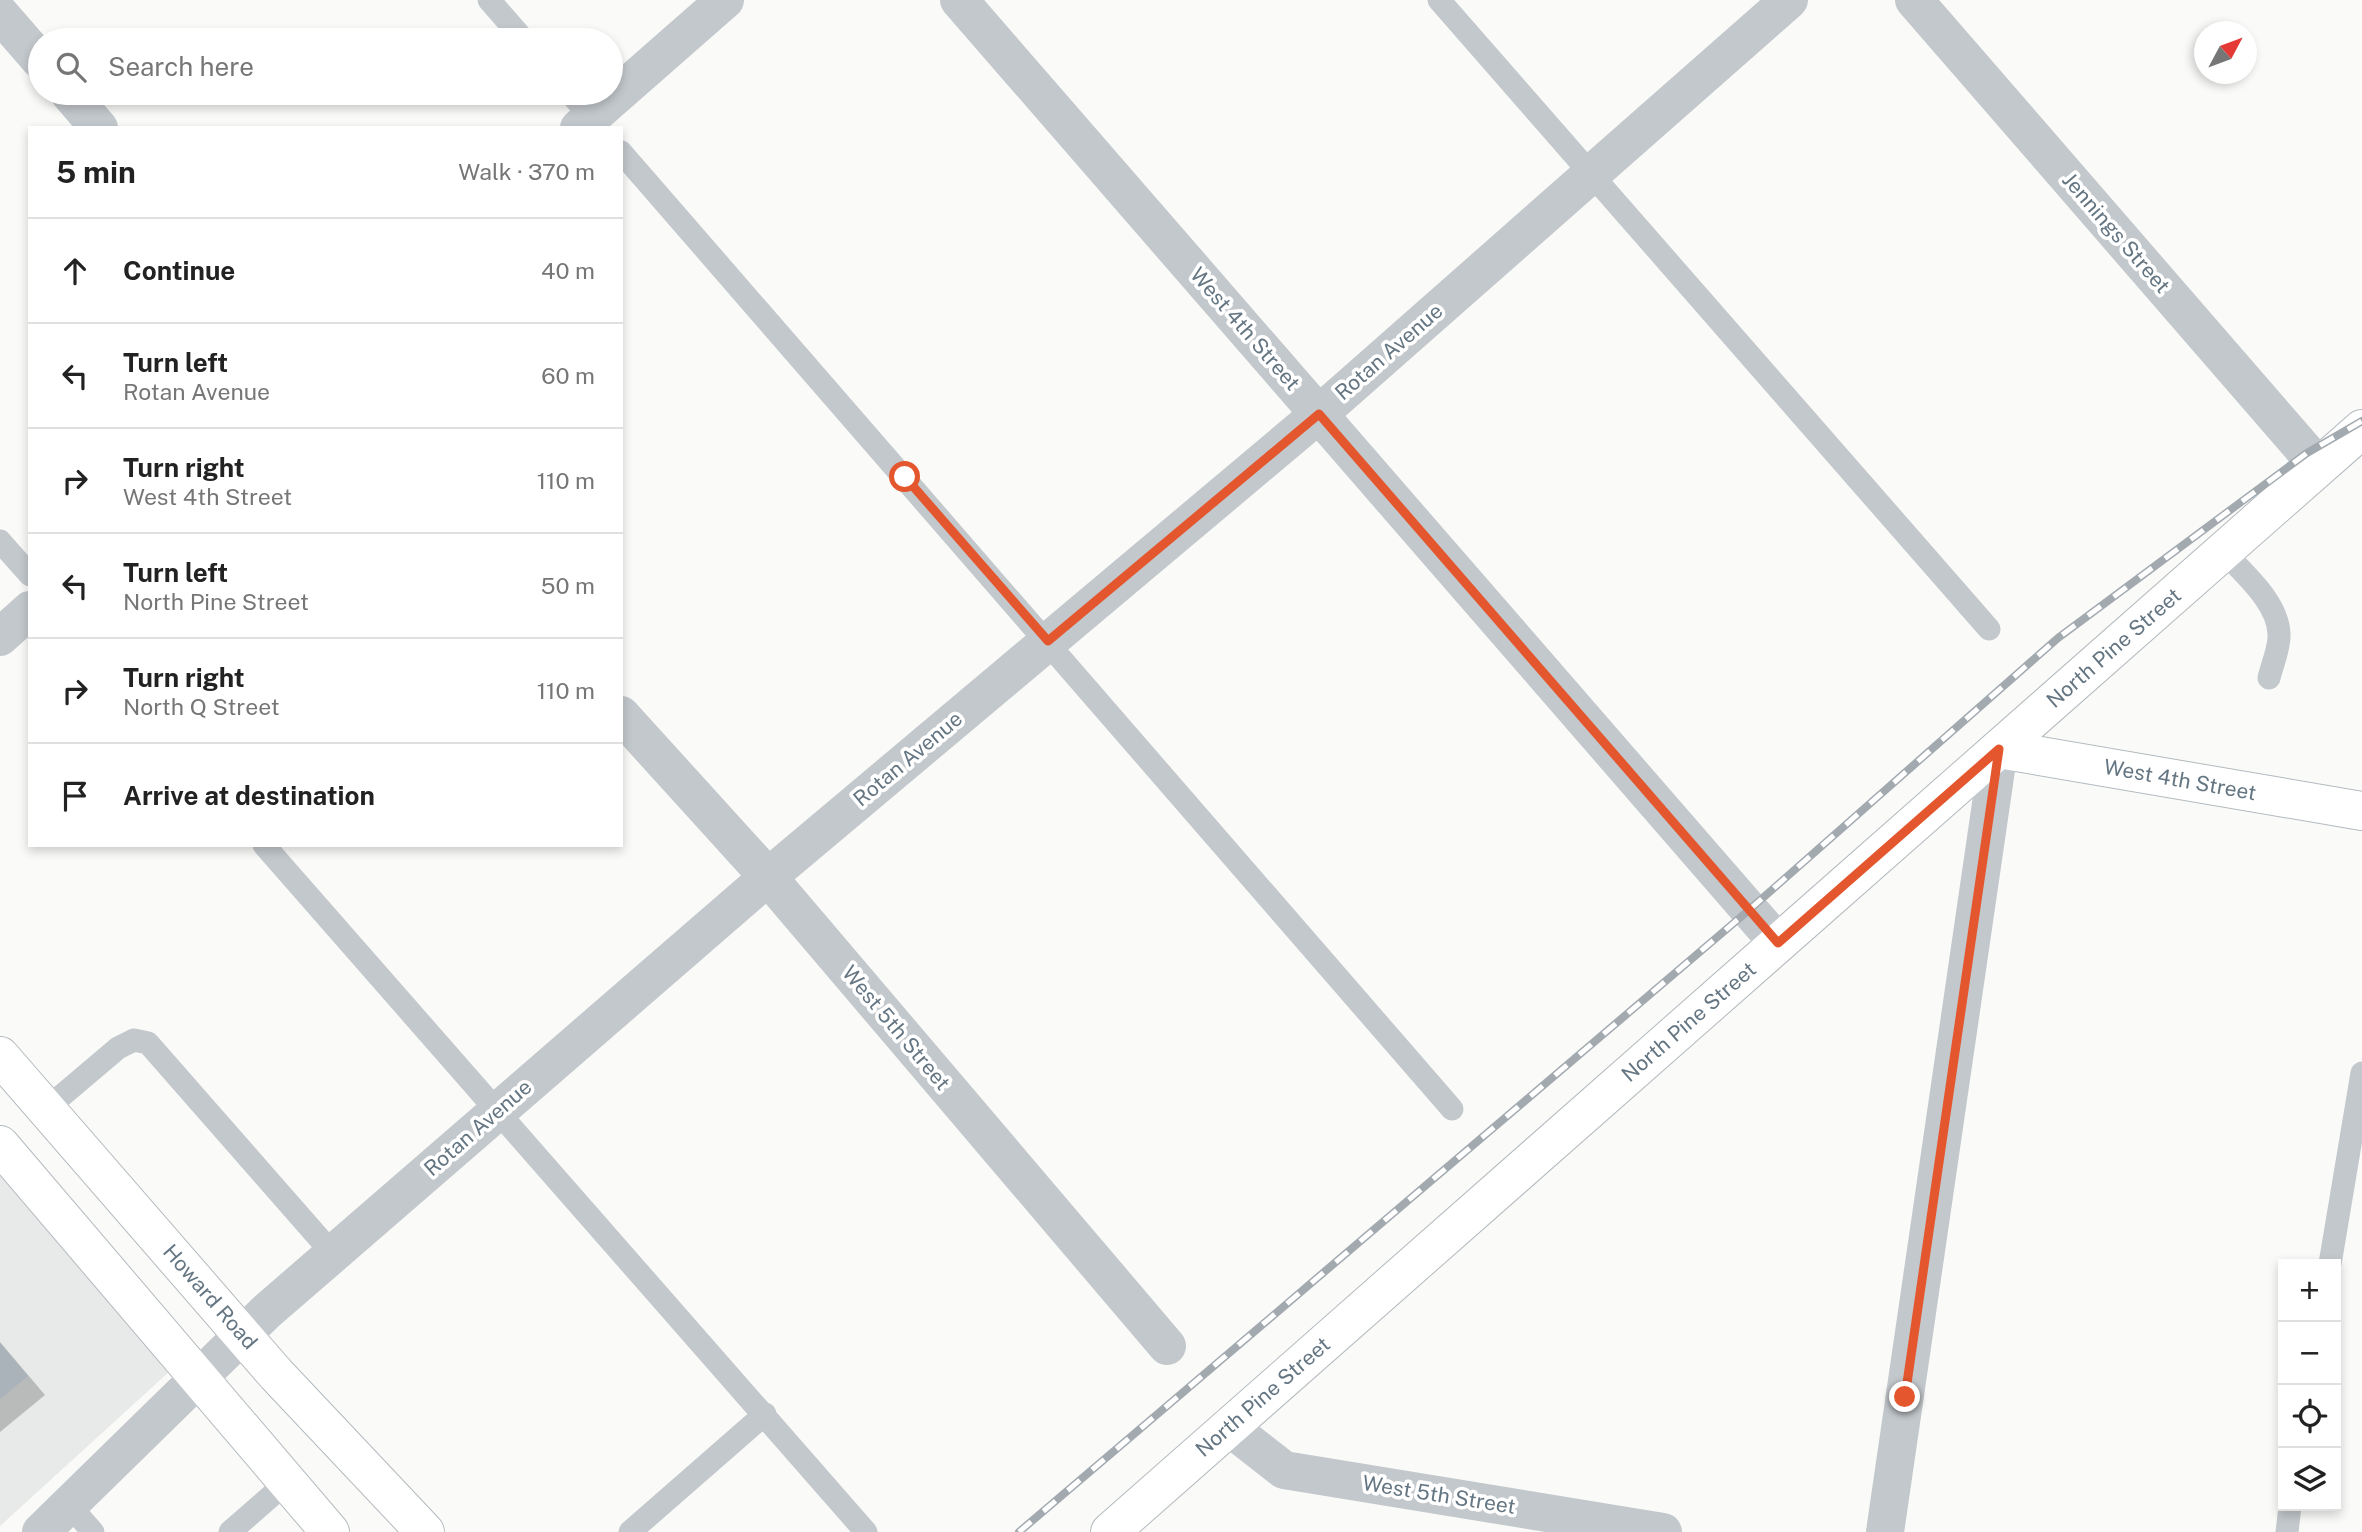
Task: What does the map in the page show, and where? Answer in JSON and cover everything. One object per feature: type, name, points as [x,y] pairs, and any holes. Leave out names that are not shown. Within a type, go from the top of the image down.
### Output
[{"type":"main road","name":"North Pine Street","points":[[1110,1532],[1147,1515],[1228,1427],[2319,467],[2358,441]]},
{"type":"main road","name":"West 4th Street","points":[[1999,749],[2362,811]]},
{"type":"main road","name":"Howard Road","points":[[0,1056],[276,1374],[425,1532]]},
{"type":"main road","points":[[0,1145],[330,1532]]},
{"type":"street","points":[[623,85],[725,0]]},
{"type":"street","name":"West 4th Street","points":[[959,0],[1778,943]]},
{"type":"street","name":"Rotan Avenue","points":[[41,1532],[82,1519],[200,1379],[243,1334],[768,877],[1319,414],[1789,0]]},
{"type":"street","name":"Jennings Street","points":[[1914,0],[2319,467]]},
{"type":"street","points":[[0,14],[28,46]]},
{"type":"street","points":[[79,105],[97,126]]},
{"type":"street","points":[[0,637],[28,612]]},
{"type":"street","name":"West 5th Street","points":[[623,717],[768,877],[1167,1346]]},
{"type":"street","points":[[1885,1532],[1999,749]]},
{"type":"street","name":"West 5th Street","points":[[1228,1427],[1284,1470],[1521,1521],[1663,1532]]},
{"type":"lane","points":[[489,0],[514,28]]},
{"type":"lane","points":[[1439,0],[1989,629]]},
{"type":"lane","points":[[623,154],[1452,1109]]},
{"type":"lane","points":[[0,541],[28,573]]},
{"type":"lane","points":[[2224,552],[2268,603],[2276,617],[2280,636],[2269,678]]},
{"type":"lane","points":[[266,847],[866,1532]]},
{"type":"lane","points":[[46,1109],[118,1048],[134,1040],[148,1044],[333,1254]]},
{"type":"lane","points":[[2331,1259],[2362,1073]]},
{"type":"lane","points":[[630,1532],[765,1414]]},
{"type":"lane","points":[[233,1530],[287,1482]]},
{"type":"lane","points":[[2287,1532],[2289,1511]]},
{"type":"shaded area","points":[[0,1169],[171,1370],[0,1526]]},
{"type":"building","points":[[0,1343],[28,1376],[0,1399]]},
{"type":"railway","points":[[1019,1532],[1749,910],[2058,638],[2307,453],[2362,421]]},
{"type":"route","points":[[905,477],[1048,641],[1319,414],[1778,943],[1999,749],[1905,1397]]}]
